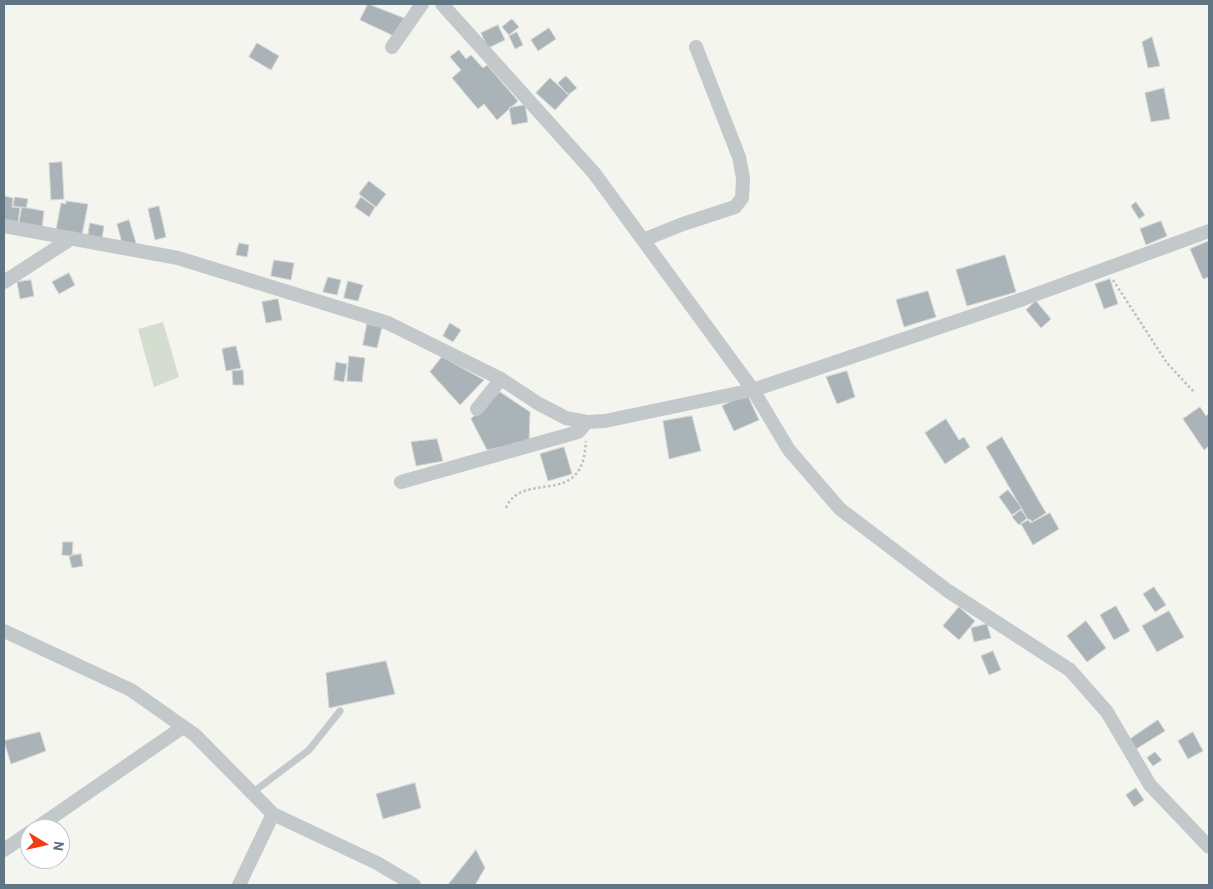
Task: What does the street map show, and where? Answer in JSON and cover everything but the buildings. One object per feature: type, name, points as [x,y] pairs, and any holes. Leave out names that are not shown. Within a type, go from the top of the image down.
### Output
[{"type":"street","points":[[392,46],[422,4]]},
{"type":"street","points":[[442,4],[594,173],[754,390],[789,450],[840,508],[948,591],[1070,670],[1107,712],[1150,785],[1209,847]]},
{"type":"street","points":[[643,240],[735,207],[742,198],[743,178],[739,157],[696,47]]},
{"type":"street","points":[[4,226],[178,258],[388,323],[501,379],[539,404],[566,418],[587,422],[754,390],[1022,299],[1209,230]]},
{"type":"street","points":[[4,282],[72,238]]},
{"type":"street","points":[[477,409],[501,379]]},
{"type":"street","points":[[401,482],[578,432],[587,422]]},
{"type":"street","points":[[4,631],[131,690],[195,735],[273,814],[376,863],[414,885]]},
{"type":"street","points":[[50,819],[183,727]]},
{"type":"street","points":[[239,885],[273,814]]},
{"type":"street","points":[[4,850],[20,839]]},
{"type":"lane","points":[[252,793],[309,750],[340,711]]},
{"type":"path","points":[[1105,269],[1167,363],[1194,392]]},
{"type":"path","points":[[506,508],[508,503],[517,495],[534,487],[562,483],[576,475],[583,462],[588,430],[587,422]]},
{"type":"shaded area","points":[[163,322],[179,377],[154,387],[138,329]]}]
